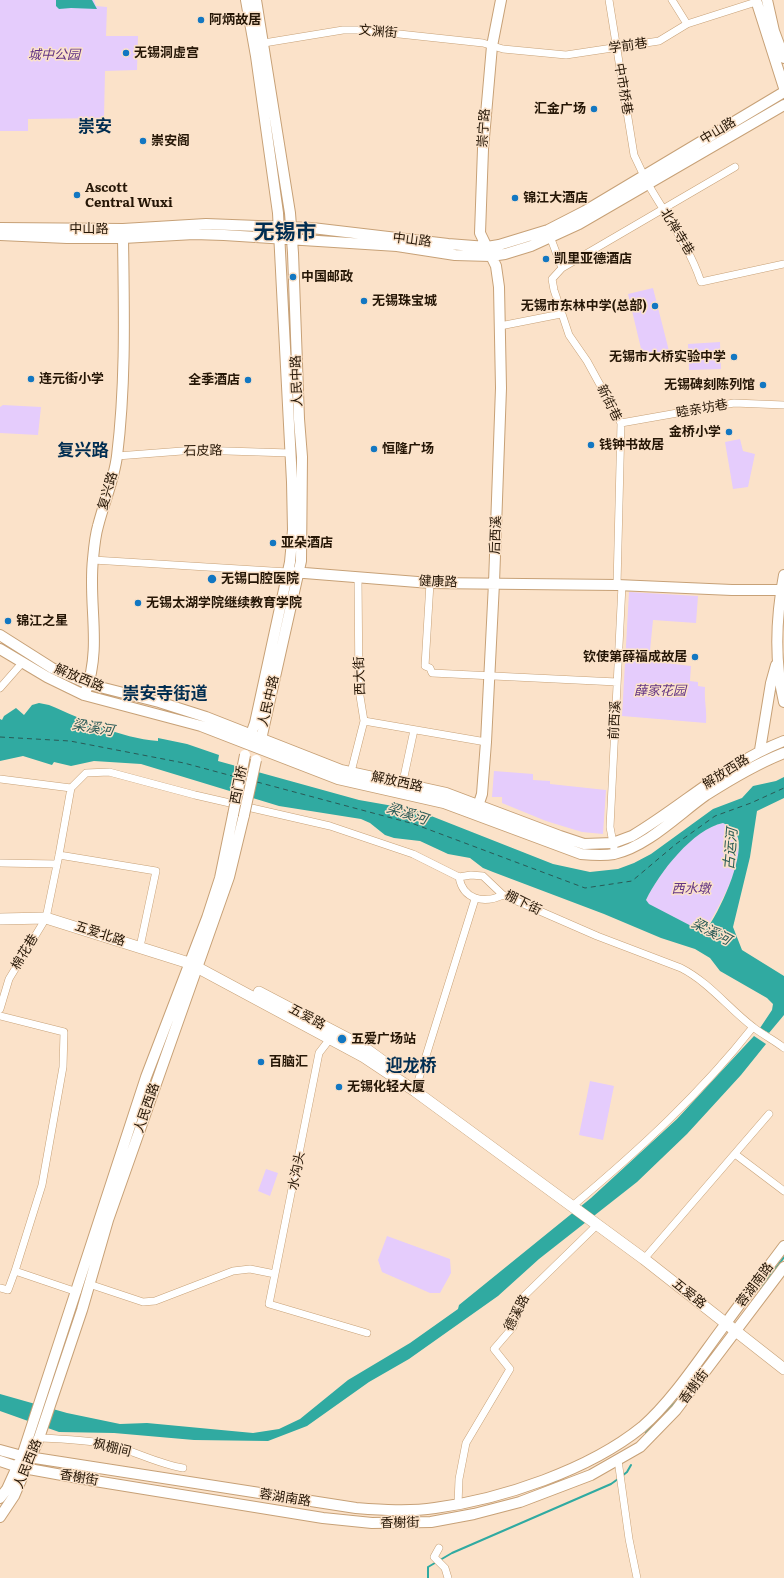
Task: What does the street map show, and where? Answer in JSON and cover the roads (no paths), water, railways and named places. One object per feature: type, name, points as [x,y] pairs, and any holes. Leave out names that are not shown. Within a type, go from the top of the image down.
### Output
[{"type":"main road","name":"人民中路","points":[[246,0],[270,148],[279,227],[290,453],[293,572]]},
{"type":"main road","name":"人民中路","points":[[256,0],[264,43],[291,227],[302,457],[302,530],[255,723],[256,760]]},
{"type":"main road","name":"崇宁路","points":[[489,251],[480,234],[485,111],[492,46],[502,0]]},
{"type":"main road","points":[[767,0],[774,31],[784,58]]},
{"type":"main road","points":[[756,1],[784,88]]},
{"type":"main road","name":"中山路","points":[[0,228],[123,229],[206,224],[291,227],[448,244],[489,251],[511,252],[551,238],[579,224],[784,92]]},
{"type":"main road","name":"中山路","points":[[0,235],[123,238],[194,234],[397,246],[455,255],[489,251],[548,230],[646,180],[784,105]]},
{"type":"main road","name":"复兴路","points":[[84,695],[92,673],[94,652],[93,560],[98,526],[109,493],[117,456],[123,403],[123,238]]},
{"type":"main road","name":"后西溪","points":[[475,814],[482,794],[486,742],[500,442],[500,326],[496,266],[489,251]]},
{"type":"main road","name":"健康路","points":[[293,572],[430,583],[620,585],[732,590],[782,590]]},
{"type":"main road","points":[[784,574],[777,636],[778,661],[784,702]]},
{"type":"main road","name":"解放西路","points":[[0,635],[52,668],[88,684],[158,702],[255,741],[338,779],[401,788],[446,792],[584,844],[613,843],[632,836],[648,827],[701,787],[760,750],[784,741]]},
{"type":"main road","name":"解放西路","points":[[0,649],[65,686],[84,695],[255,741],[444,803],[575,853],[598,856],[615,854],[642,842],[706,796],[739,775],[762,762],[784,753]]},
{"type":"main road","points":[[760,750],[771,683],[778,661]]},
{"type":"main road","name":"人民中路","points":[[245,755],[255,741]]},
{"type":"main road","name":"西门桥","points":[[233,815],[245,755]]},
{"type":"main road","name":"西门桥","points":[[244,815],[256,760]]},
{"type":"main road","name":"人民西路","points":[[46,1399],[89,1284],[108,1220],[194,962],[220,878],[233,815]]},
{"type":"main road","name":"人民西路","points":[[0,1517],[14,1496],[22,1468],[37,1433],[77,1292],[111,1181],[141,1092],[229,878],[244,815]]},
{"type":"main road","name":"五爱路","points":[[0,913],[46,915],[141,942],[194,962],[362,1046],[595,1222],[646,1257],[738,1329],[784,1369]]},
{"type":"main road","name":"五爱北路","points":[[0,919],[46,915],[194,962]]},
{"type":"main road","name":"五爱路","points":[[194,962],[329,1040],[364,1057],[416,1088]]},
{"type":"main road","name":"蓉湖南路","points":[[0,1450],[27,1456],[356,1508],[398,1511],[435,1508],[517,1490],[568,1470],[611,1448],[642,1426],[660,1409],[699,1360],[784,1246]]},
{"type":"main road","name":"蓉湖南路","points":[[738,1329],[784,1267]]},
{"type":"main road","name":"五爱路","points":[[738,1329],[784,1360]]},
{"type":"main road","name":"香榭街","points":[[0,1461],[22,1468],[323,1518],[379,1523],[431,1522],[474,1514],[520,1502],[591,1476],[618,1464],[640,1447],[676,1410],[738,1329]]},
{"type":"main road","name":"人民西路","points":[[0,1498],[22,1468]]},
{"type":"street","name":"中市桥巷","points":[[609,0],[634,155],[646,180]]},
{"type":"street","points":[[672,0],[687,24]]},
{"type":"street","name":"学前巷","points":[[492,46],[503,49],[566,55],[659,41],[687,24],[756,1]]},
{"type":"street","name":"文渊街","points":[[264,43],[343,30],[362,30],[492,46]]},
{"type":"street","points":[[551,238],[562,268],[735,167]]},
{"type":"street","name":"北禅寺巷","points":[[646,180],[663,210],[686,245],[695,262],[701,282],[784,264]]},
{"type":"street","name":"新街巷","points":[[562,268],[552,280],[561,314],[569,335],[587,361],[621,423],[620,585]]},
{"type":"street","points":[[500,326],[561,314]]},
{"type":"street","name":"睦亲坊巷","points":[[621,423],[734,403],[784,405]]},
{"type":"street","name":"石皮路","points":[[117,456],[195,450],[290,453]]},
{"type":"street","name":"健康路","points":[[93,560],[293,572]]},
{"type":"street","name":"西大街","points":[[351,772],[364,722],[359,690],[358,577]]},
{"type":"street","points":[[430,583],[425,666],[430,668],[432,673],[617,682]]},
{"type":"street","name":"前西溪","points":[[615,854],[610,828],[620,585]]},
{"type":"street","points":[[0,688],[22,662]]},
{"type":"street","points":[[364,722],[486,742]]},
{"type":"street","points":[[401,788],[414,730]]},
{"type":"street","points":[[0,779],[71,788],[86,773],[108,772],[330,826],[413,854],[459,877],[460,883],[465,890],[475,899],[491,900],[503,895]]},
{"type":"street","name":"棉花巷","points":[[0,1009],[9,979],[46,915],[71,788]]},
{"type":"street","points":[[59,855],[156,871],[141,942]]},
{"type":"street","points":[[0,863],[57,864]]},
{"type":"street","name":"棚下街","points":[[459,877],[471,875],[483,876],[503,895],[597,936],[694,974],[713,989],[753,1027],[772,1038],[784,1048]]},
{"type":"street","points":[[416,1088],[475,899]]},
{"type":"street","points":[[0,1016],[64,1032],[62,1067],[42,1185],[8,1290],[0,1288]]},
{"type":"street","points":[[574,1205],[657,1132],[728,1059],[753,1027]]},
{"type":"street","name":"水沟头","points":[[329,1040],[320,1053],[269,1304],[367,1333]]},
{"type":"street","points":[[646,1257],[769,1114]]},
{"type":"street","points":[[735,1154],[784,1191]]},
{"type":"street","name":"德溪路","points":[[458,1504],[459,1480],[466,1443],[510,1369],[494,1349],[513,1327],[523,1297],[595,1222]]},
{"type":"street","points":[[89,1284],[143,1302],[155,1301],[233,1271],[250,1269],[276,1274]]},
{"type":"street","points":[[15,1271],[77,1292]]},
{"type":"street","name":"枫棚间","points":[[37,1433],[107,1444],[138,1454],[166,1466],[183,1468]]},
{"type":"street","points":[[618,1464],[637,1578]]},
{"type":"street","points":[[439,1548],[434,1557],[445,1568],[448,1578]]},
{"type":"water","points":[[56,0],[92,0],[97,9],[59,9],[56,6]]},
{"type":"water","name":"梁溪河","points":[[39,703],[49,705],[102,728],[130,736],[158,741],[158,738],[187,744],[219,755],[218,761],[359,800],[416,810],[553,864],[590,872],[618,869],[634,863],[651,854],[713,809],[742,798],[753,786],[776,781],[784,777],[784,798],[757,811],[750,857],[733,927],[742,950],[784,976],[784,1015],[769,1033],[760,1028],[772,1010],[773,1004],[767,998],[720,971],[710,958],[695,949],[661,938],[604,914],[483,868],[470,858],[448,854],[420,841],[394,838],[385,835],[370,823],[361,819],[279,806],[141,764],[94,761],[71,766],[54,762],[52,765],[23,756],[0,761],[0,719],[2,720],[4,716],[16,708],[24,715],[32,705]],"holes":[[[723,823],[736,833],[738,838],[739,847],[737,859],[729,886],[706,930],[699,930],[649,904],[646,900],[652,889],[659,877],[678,854],[700,834],[712,827]]]},
{"type":"water","points":[[754,1036],[766,1044],[741,1075],[687,1134],[637,1182],[539,1259],[498,1296],[409,1359],[369,1382],[307,1426],[268,1441],[194,1440],[114,1433],[59,1432],[0,1411],[0,1394],[67,1413],[120,1424],[147,1423],[253,1433],[279,1429],[300,1419],[348,1380],[410,1343],[458,1309],[459,1305],[591,1198],[677,1119]]},
{"type":"waterway","points":[[761,1289],[784,1257]]},
{"type":"waterway","points":[[646,1433],[676,1402],[706,1359]]},
{"type":"waterway","points":[[622,1476],[627,1472],[631,1465]]},
{"type":"waterway","points":[[428,1578],[428,1567],[452,1553],[611,1484],[618,1479]]},
{"type":"place","name":"阿炳故居","points":[[201,20]]},
{"type":"place","name":"无锡洞虚宫","points":[[126,53]]},
{"type":"place","name":"汇金广场","points":[[594,109]]},
{"type":"place","name":"崇安阁","points":[[143,141]]},
{"type":"place","name":"Ascott Central Wuxi","points":[[77,195]]},
{"type":"place","name":"锦江大酒店","points":[[515,198]]},
{"type":"place","name":"凯里亚德酒店","points":[[546,259]]},
{"type":"place","name":"中国邮政","points":[[293,277]]},
{"type":"place","name":"无锡珠宝城","points":[[364,301]]},
{"type":"place","name":"无锡市东林中学(总部)","points":[[655,306]]},
{"type":"place","name":"无锡市大桥实验中学","points":[[734,357]]},
{"type":"place","name":"连元街小学","points":[[31,379]]},
{"type":"place","name":"全季酒店","points":[[248,380]]},
{"type":"place","name":"无锡碑刻陈列馆","points":[[763,385]]},
{"type":"place","name":"金桥小学","points":[[729,432]]},
{"type":"place","name":"钱钟书故居","points":[[591,445]]},
{"type":"place","name":"恒隆广场","points":[[374,449]]},
{"type":"place","name":"亚朵酒店","points":[[273,543]]},
{"type":"place","name":"无锡口腔医院","points":[[212,579]]},
{"type":"place","name":"无锡太湖学院继续教育学院","points":[[138,603]]},
{"type":"place","name":"锦江之星","points":[[8,621]]},
{"type":"place","name":"钦使第薛福成故居","points":[[695,657]]},
{"type":"place","name":"五爱广场站","points":[[342,1039]]},
{"type":"place","name":"百脑汇","points":[[261,1062]]},
{"type":"place","name":"无锡化轻大厦","points":[[339,1087]]},
{"type":"district","name":"崇安","points":[[95,127]]},
{"type":"district","name":"无锡市","points":[[285,233]]},
{"type":"district","name":"复兴路","points":[[83,451]]},
{"type":"district","name":"崇安寺街道","points":[[165,694]]},
{"type":"district","name":"迎龙桥","points":[[411,1066]]},
{"type":"park label","name":"城中公园","points":[[54,55]]},
{"type":"park label","name":"薛家花园","points":[[660,691]]},
{"type":"park label","name":"西水墩","points":[[691,889]]},
{"type":"water label","name":"古运河","points":[[731,849]]}]
